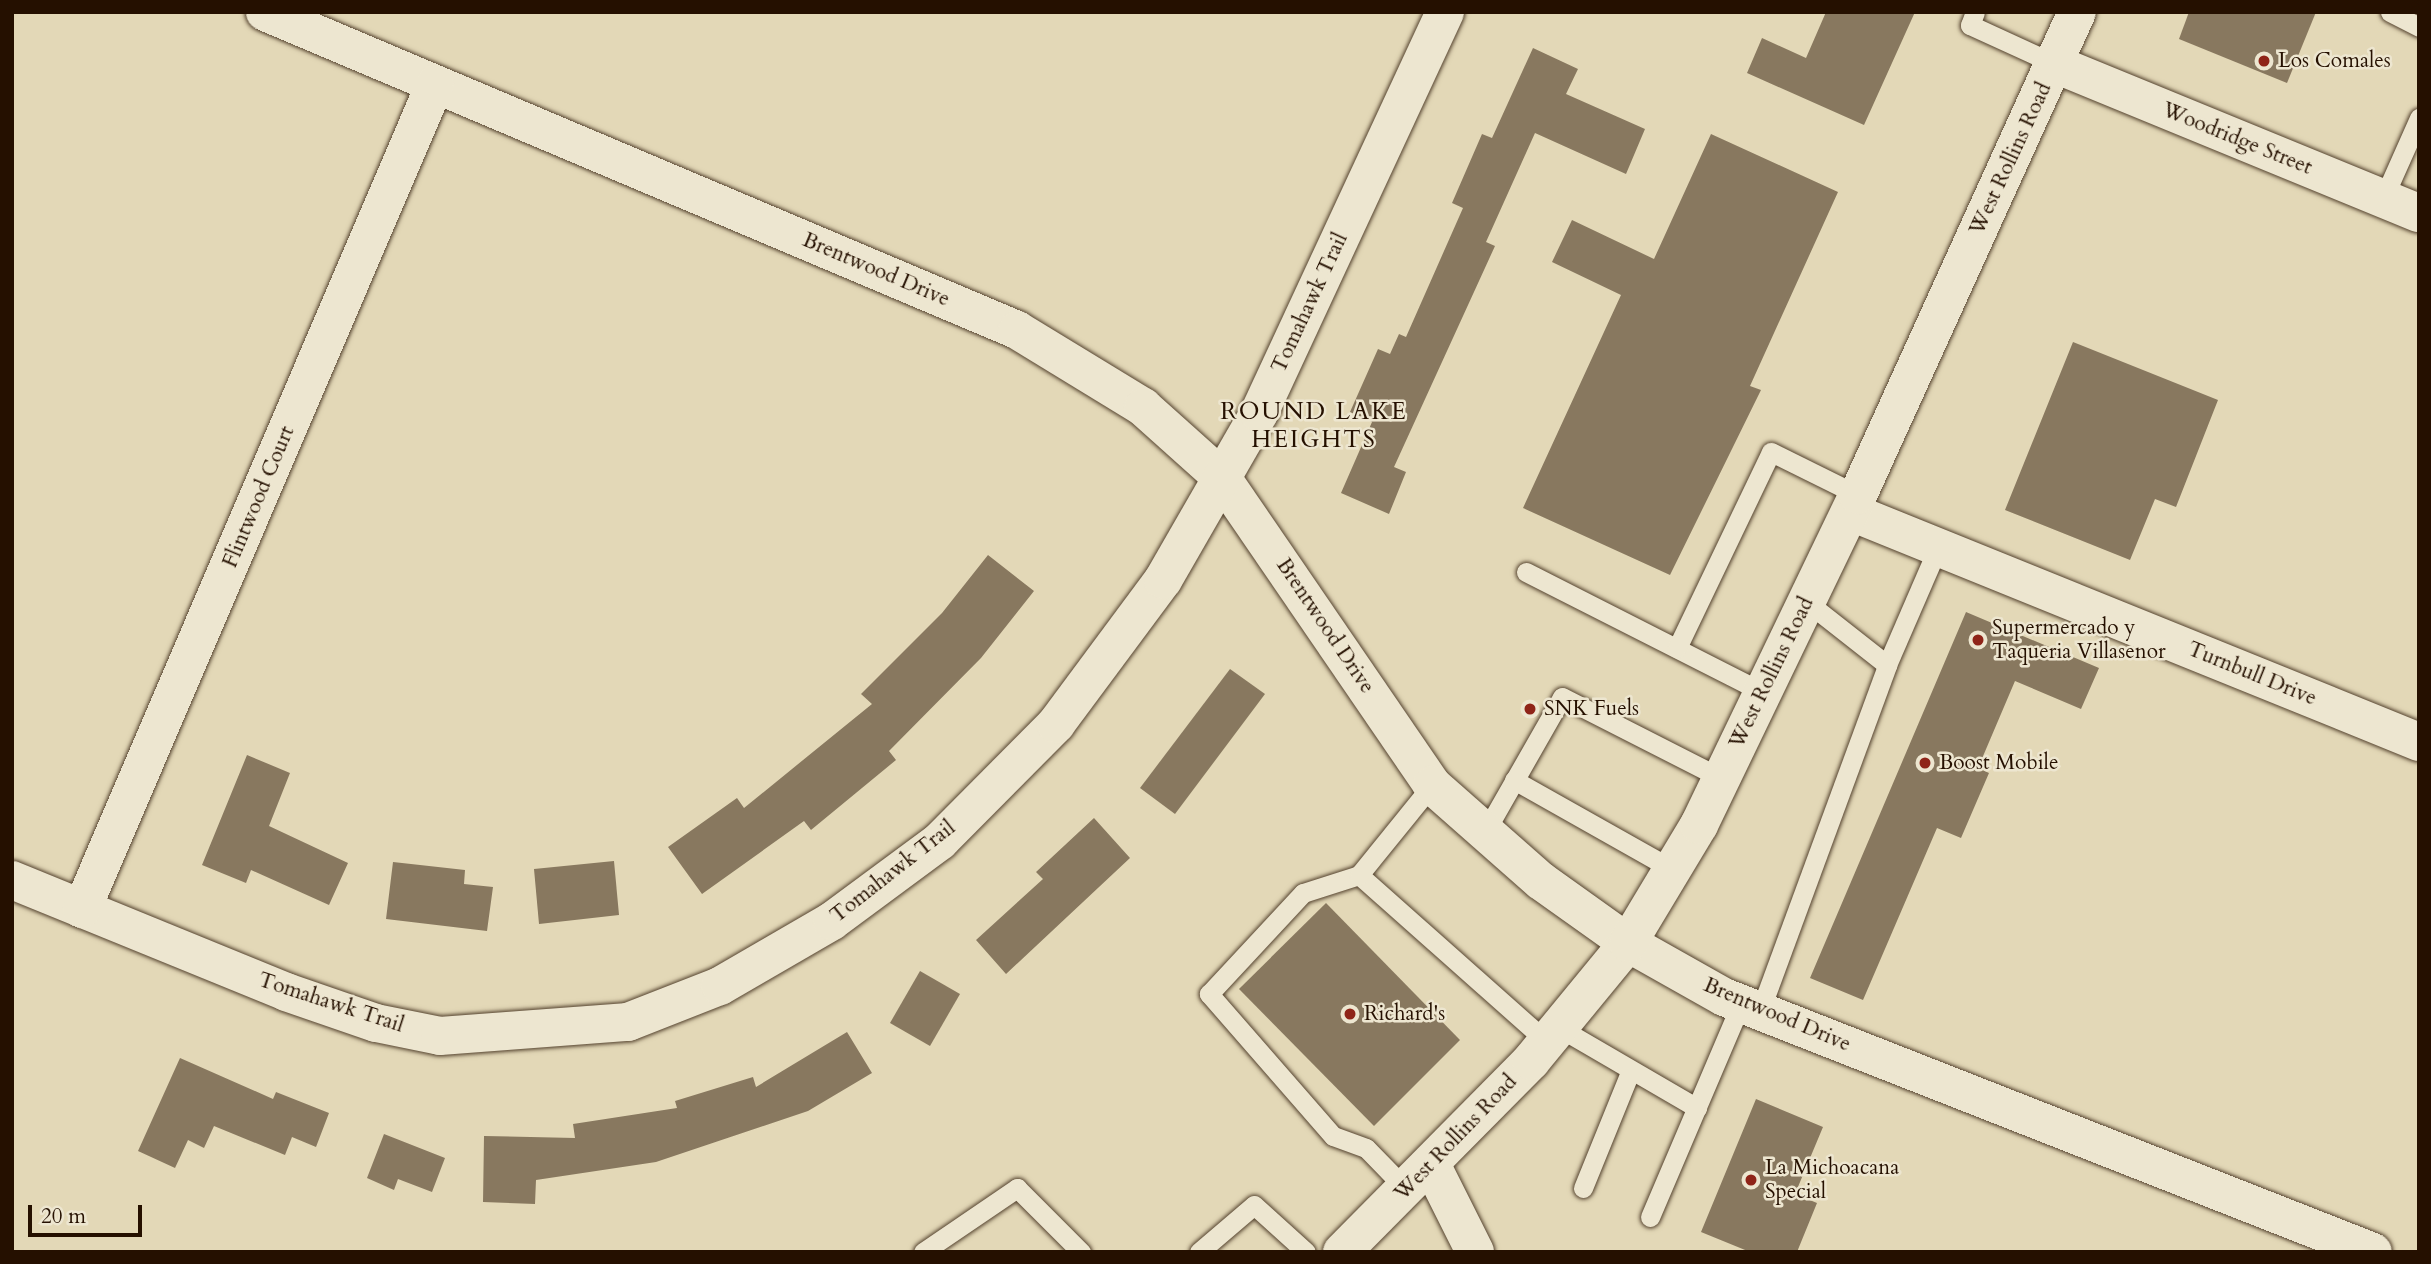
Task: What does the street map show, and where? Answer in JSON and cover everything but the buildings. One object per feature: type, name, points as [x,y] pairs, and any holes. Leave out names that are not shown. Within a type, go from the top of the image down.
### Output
[{"type":"street","name":"Brentwood Drive","points":[[265,12],[1017,330],[1143,407],[1222,478],[1432,785],[1485,832],[1628,943],[1751,1008],[2373,1252]]},
{"type":"street","name":"Tomahawk Trail","points":[[12,880],[376,1023],[440,1036],[628,1022],[731,979],[832,920],[940,841],[1056,724],[1163,580],[1262,407],[1445,12]]},
{"type":"street","name":"West Rollins Road","points":[[1342,1252],[1419,1177],[1553,1034],[1628,943],[1672,869],[1721,778],[1855,503],[2077,12]]},
{"type":"street","name":"Woodridge Street","points":[[2054,64],[2419,214]]},
{"type":"street","name":"Flintwood Court","points":[[82,909],[435,85]]},
{"type":"street","name":"Turnbull Drive","points":[[1855,503],[1938,547],[2419,742]]},
{"type":"street","points":[[1419,1177],[1475,1252]]},
{"type":"lane","points":[[1975,12],[1970,25],[2054,64]]},
{"type":"lane","points":[[2390,12],[2419,27]]},
{"type":"lane","points":[[2383,199],[2419,118]]},
{"type":"lane","points":[[1677,648],[1771,452],[1855,503]]},
{"type":"lane","points":[[1650,1217],[1697,1108],[1751,1008],[1887,665],[1938,547]]},
{"type":"lane","points":[[1526,572],[1763,692]]},
{"type":"lane","points":[[1807,603],[1887,665]]},
{"type":"lane","points":[[1485,832],[1562,697],[1721,778]]},
{"type":"lane","points":[[1514,780],[1672,869]]},
{"type":"lane","points":[[1419,1177],[1366,1147],[1333,1136],[1209,994],[1303,893],[1359,875],[1432,785]]},
{"type":"lane","points":[[1359,875],[1553,1034],[1631,1070],[1697,1108]]},
{"type":"lane","points":[[1583,1188],[1631,1070]]},
{"type":"lane","points":[[923,1252],[1017,1188],[1081,1252]]},
{"type":"lane","points":[[1199,1252],[1254,1205],[1306,1252]]},
{"type":"place","name":"Los Comales","points":[[2264,61]]},
{"type":"place","name":"Supermercado y Taqueria Villasenor","points":[[1978,640]]},
{"type":"place","name":"SNK Fuels","points":[[1530,709]]},
{"type":"place","name":"Boost Mobile","points":[[1925,763]]},
{"type":"place","name":"Richard's","points":[[1350,1014]]},
{"type":"place","name":"La Michoacana Special","points":[[1751,1180]]},
{"type":"district","name":"ROUND LAKE HEIGHTS","points":[[1314,426]]}]
